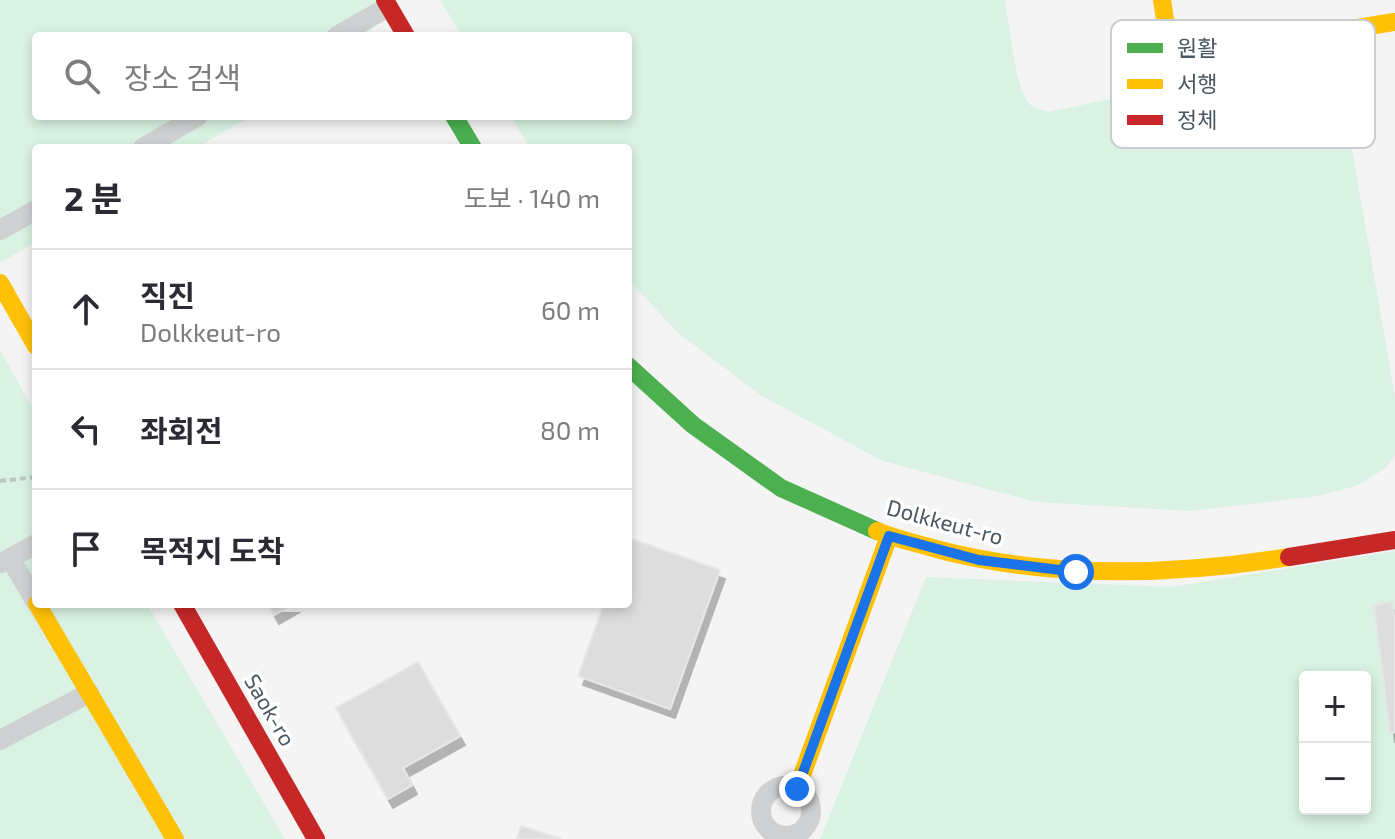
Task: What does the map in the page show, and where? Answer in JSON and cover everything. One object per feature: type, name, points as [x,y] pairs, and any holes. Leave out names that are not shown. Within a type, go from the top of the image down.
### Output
[{"type":"street","points":[[1162,0],[1165,20]]},
{"type":"street","points":[[1389,0],[1394,26]]},
{"type":"street","points":[[343,32],[386,3],[404,32]]},
{"type":"street","points":[[150,144],[191,120]]},
{"type":"street","points":[[456,120],[471,144]]},
{"type":"street","points":[[0,230],[32,212]]},
{"type":"street","points":[[0,283],[32,339]]},
{"type":"street","name":"Dolkkeut-ro","points":[[632,370],[693,425],[781,488],[889,536],[979,560],[1076,572],[1228,567],[1395,540]]},
{"type":"street","points":[[797,789],[889,536]]},
{"type":"street","points":[[32,546],[5,561],[32,596]]},
{"type":"street","points":[[40,608],[166,836]]},
{"type":"street","name":"Saok-ro","points":[[184,608],[316,839]]},
{"type":"street","points":[[0,740],[89,693]]},
{"type":"street","points":[[777,788],[797,789],[809,804],[809,820],[798,833],[779,837],[763,821],[762,805],[777,788]]},
{"type":"path","points":[[0,482],[32,478]]},
{"type":"green space","points":[[0,0],[395,0],[369,32],[32,32],[32,120],[244,120],[203,144],[32,144],[32,244],[0,263]]},
{"type":"green space","points":[[440,0],[1005,0],[1016,66],[1027,101],[1049,112],[1111,99],[1111,148],[1352,148],[1395,397],[1395,455],[1386,468],[1356,486],[1318,496],[1190,511],[1036,502],[883,461],[762,396],[677,332],[632,283],[632,144],[528,144],[513,120],[632,120],[632,32],[460,32]]},
{"type":"green space","points":[[0,350],[32,407],[32,608],[149,608],[285,839],[0,839]]},
{"type":"green space","points":[[1395,551],[1395,839],[820,839],[926,577],[1171,587]]},
{"type":"building","points":[[632,539],[720,570],[670,709],[578,676],[603,608],[632,608]]},
{"type":"building","points":[[1392,601],[1395,625],[1395,732],[1390,733],[1374,606]]},
{"type":"building","points":[[270,608],[286,608],[274,615]]},
{"type":"building","points":[[418,662],[460,736],[403,768],[412,785],[388,799],[336,708]]},
{"type":"building","points":[[521,826],[561,839],[517,839]]},
{"type":"traffic: fast","points":[[456,120],[471,144]]},
{"type":"traffic: fast","points":[[632,370],[693,425],[781,488],[877,531]]},
{"type":"traffic: slow","points":[[1162,0],[1165,20]]},
{"type":"traffic: slow","points":[[1375,25],[1394,22]]},
{"type":"traffic: slow","points":[[0,283],[32,339]]},
{"type":"traffic: slow","points":[[877,531],[979,559],[1067,570],[1156,571],[1289,557]]},
{"type":"traffic: slow","points":[[797,789],[889,536]]},
{"type":"traffic: slow","points":[[39,608],[175,839]]},
{"type":"traffic: jam","points":[[385,0],[404,32]]},
{"type":"traffic: jam","points":[[1289,557],[1395,540]]},
{"type":"traffic: jam","points":[[184,608],[316,839]]},
{"type":"route","points":[[797,789],[889,536],[979,560],[1076,572]]}]
